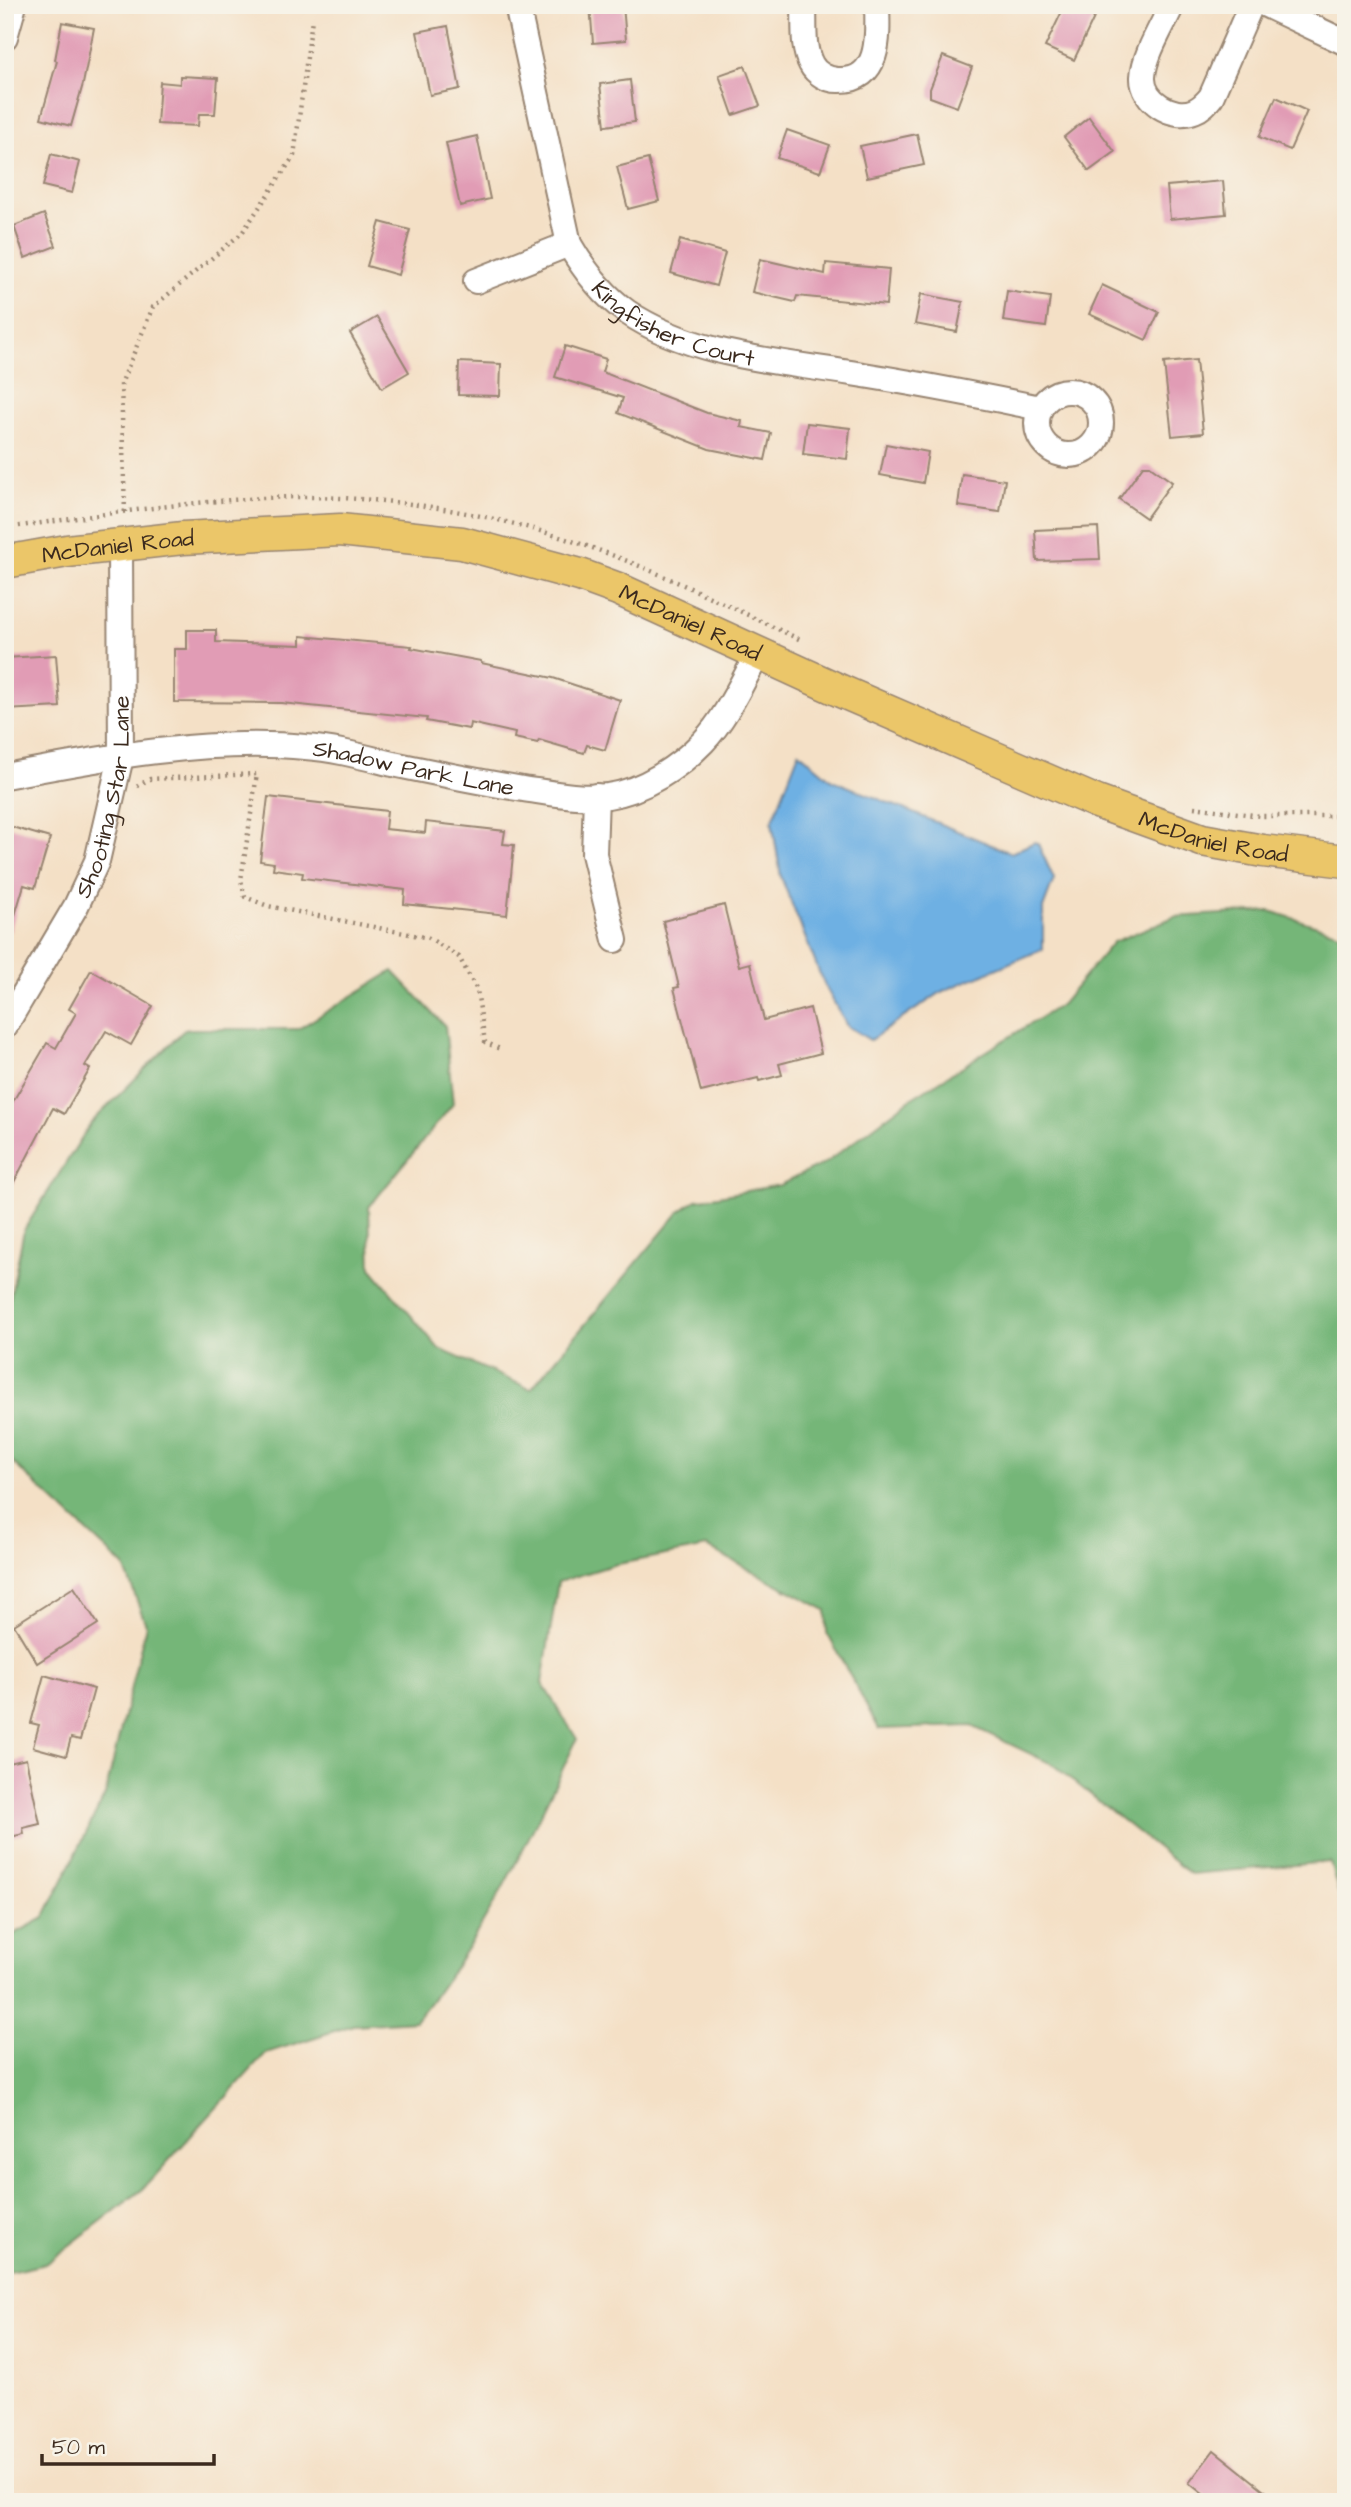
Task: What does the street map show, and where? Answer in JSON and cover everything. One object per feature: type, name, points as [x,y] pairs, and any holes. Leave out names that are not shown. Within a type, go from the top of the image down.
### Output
[{"type":"main road","name":"McDaniel Road","points":[[5,562],[67,551],[183,538],[340,530],[462,543],[580,575],[618,589],[991,757],[1097,802],[1202,840],[1346,861]]},
{"type":"street","points":[[5,37],[14,5]]},
{"type":"street","name":"Kingfisher Court","points":[[517,5],[569,244],[579,262],[601,289],[628,312],[653,326],[708,348],[940,387],[1040,408]]},
{"type":"street","points":[[804,5],[806,50],[811,65],[820,74],[834,80],[848,80],[861,75],[871,65],[877,46],[877,5]]},
{"type":"street","points":[[1172,5],[1146,64],[1143,78],[1152,100],[1162,107],[1184,113],[1202,107],[1211,97],[1251,5]]},
{"type":"street","points":[[1266,5],[1346,43]]},
{"type":"street","points":[[475,281],[569,244]]},
{"type":"street","name":"Shooting Star Lane","points":[[5,1026],[76,906],[97,861],[121,757],[120,545]]},
{"type":"street","name":"Shadow Park Lane","points":[[5,776],[91,760],[187,748],[306,747],[493,784],[566,795],[596,796],[628,790],[661,776],[692,753],[716,726],[759,652]]},
{"type":"street","points":[[596,796],[594,854],[615,940]]},
{"type":"path","points":[[125,512],[121,384],[153,307],[242,233],[294,156],[312,19]]},
{"type":"path","points":[[133,788],[150,779],[257,774],[241,880],[245,897],[268,906],[429,938],[459,957],[477,990],[485,1042],[502,1050]]},
{"type":"green space","points":[[1270,911],[1346,935],[1346,1920],[1330,1862],[1190,1874],[1052,1764],[972,1726],[879,1729],[827,1633],[826,1610],[707,1547],[613,1565],[558,1582],[542,1683],[577,1739],[484,1921],[440,1989],[415,2021],[353,2025],[266,2053],[143,2189],[45,2264],[5,2273],[5,1939],[44,1918],[105,1795],[146,1625],[124,1566],[9,1459],[7,1444],[5,1323],[24,1230],[91,1123],[185,1029],[298,1029],[393,971],[445,1026],[453,1104],[369,1207],[371,1268],[439,1349],[531,1389],[679,1212],[696,1200],[780,1185],[827,1162],[909,1100],[1062,1004],[1113,942],[1174,917]]},
{"type":"water","points":[[799,752],[832,780],[1011,853],[1035,842],[1038,844],[1054,879],[1043,908],[1043,949],[943,991],[870,1040],[847,1026],[824,984],[781,877],[772,822]]},
{"type":"building","points":[[590,5],[623,5],[626,40],[593,43]]},
{"type":"building","points":[[1065,5],[1100,5],[1074,60],[1045,47]]},
{"type":"building","points":[[62,22],[94,28],[71,126],[41,118],[57,61],[55,60]]},
{"type":"building","points":[[448,26],[460,89],[430,95],[417,32]]},
{"type":"building","points":[[943,56],[972,67],[957,107],[930,97],[930,89]]},
{"type":"building","points":[[745,66],[760,106],[733,115],[719,75]]},
{"type":"building","points":[[180,76],[218,78],[215,114],[199,114],[198,126],[157,124],[160,82],[180,84]]},
{"type":"building","points":[[630,80],[635,122],[605,126],[600,84]]},
{"type":"building","points":[[1276,97],[1307,111],[1290,150],[1259,137]]},
{"type":"building","points":[[1089,117],[1115,152],[1089,171],[1064,137]]},
{"type":"building","points":[[787,130],[830,145],[820,172],[777,158]]},
{"type":"building","points":[[917,134],[924,165],[867,177],[860,146]]},
{"type":"building","points":[[477,136],[490,199],[460,206],[446,143]]},
{"type":"building","points":[[51,154],[80,162],[72,193],[43,186]]},
{"type":"building","points":[[648,159],[659,201],[628,209],[617,167]]},
{"type":"building","points":[[1223,181],[1226,214],[1170,219],[1167,186]]},
{"type":"building","points":[[44,214],[56,246],[25,258],[14,226]]},
{"type":"building","points":[[380,222],[410,230],[398,275],[367,266]]},
{"type":"building","points":[[680,240],[725,253],[716,286],[671,273]]},
{"type":"building","points":[[760,259],[825,274],[826,263],[889,269],[886,305],[797,296],[795,302],[752,292]]},
{"type":"building","points":[[1102,285],[1159,312],[1146,340],[1089,314]]},
{"type":"building","points":[[1007,291],[1050,297],[1046,327],[1003,321]]},
{"type":"building","points":[[921,294],[963,302],[957,332],[915,324]]},
{"type":"building","points":[[377,317],[409,372],[382,388],[350,333]]},
{"type":"building","points":[[565,346],[606,359],[602,372],[707,413],[742,421],[741,427],[771,433],[765,460],[709,449],[618,413],[623,398],[555,377]]},
{"type":"building","points":[[1196,360],[1203,433],[1172,436],[1164,363]]},
{"type":"building","points":[[459,362],[501,364],[500,396],[458,395]]},
{"type":"building","points":[[807,423],[850,428],[847,459],[803,454]]},
{"type":"building","points":[[886,444],[928,452],[923,483],[880,475]]},
{"type":"building","points":[[1143,466],[1150,466],[1172,482],[1146,518],[1119,499]]},
{"type":"building","points":[[962,474],[1005,480],[1000,512],[958,506]]},
{"type":"building","points":[[1098,527],[1100,559],[1037,561],[1035,530]]},
{"type":"building","points":[[187,630],[216,630],[216,642],[301,645],[301,636],[412,646],[411,648],[553,678],[620,700],[605,750],[587,745],[584,753],[539,740],[538,743],[514,738],[515,733],[470,723],[469,729],[426,721],[427,718],[281,703],[174,702],[174,649],[187,649]]},
{"type":"building","points":[[56,655],[60,707],[5,710],[5,658]]},
{"type":"building","points":[[268,797],[387,811],[385,829],[425,833],[426,822],[505,831],[503,844],[514,845],[507,915],[404,904],[405,890],[302,878],[303,873],[273,869],[274,863],[260,861]]},
{"type":"building","points":[[5,825],[50,838],[35,888],[24,885],[10,932],[5,932]]},
{"type":"building","points":[[724,905],[739,966],[750,963],[764,1020],[810,1008],[821,1053],[779,1064],[782,1075],[701,1092],[674,988],[679,987],[663,921]]},
{"type":"building","points":[[91,970],[153,1006],[131,1045],[106,1031],[85,1066],[90,1069],[64,1114],[53,1108],[5,1199],[5,1115],[47,1043],[56,1048],[76,1013],[69,1009]]},
{"type":"building","points":[[74,1587],[98,1624],[37,1663],[14,1625]]},
{"type":"building","points":[[44,1675],[94,1689],[80,1740],[71,1738],[66,1756],[33,1747],[39,1725],[31,1723]]},
{"type":"building","points":[[26,1759],[40,1824],[23,1828],[24,1834],[5,1838],[5,1764]]},
{"type":"building","points":[[1214,2450],[1279,2502],[1213,2502],[1189,2483]]}]
